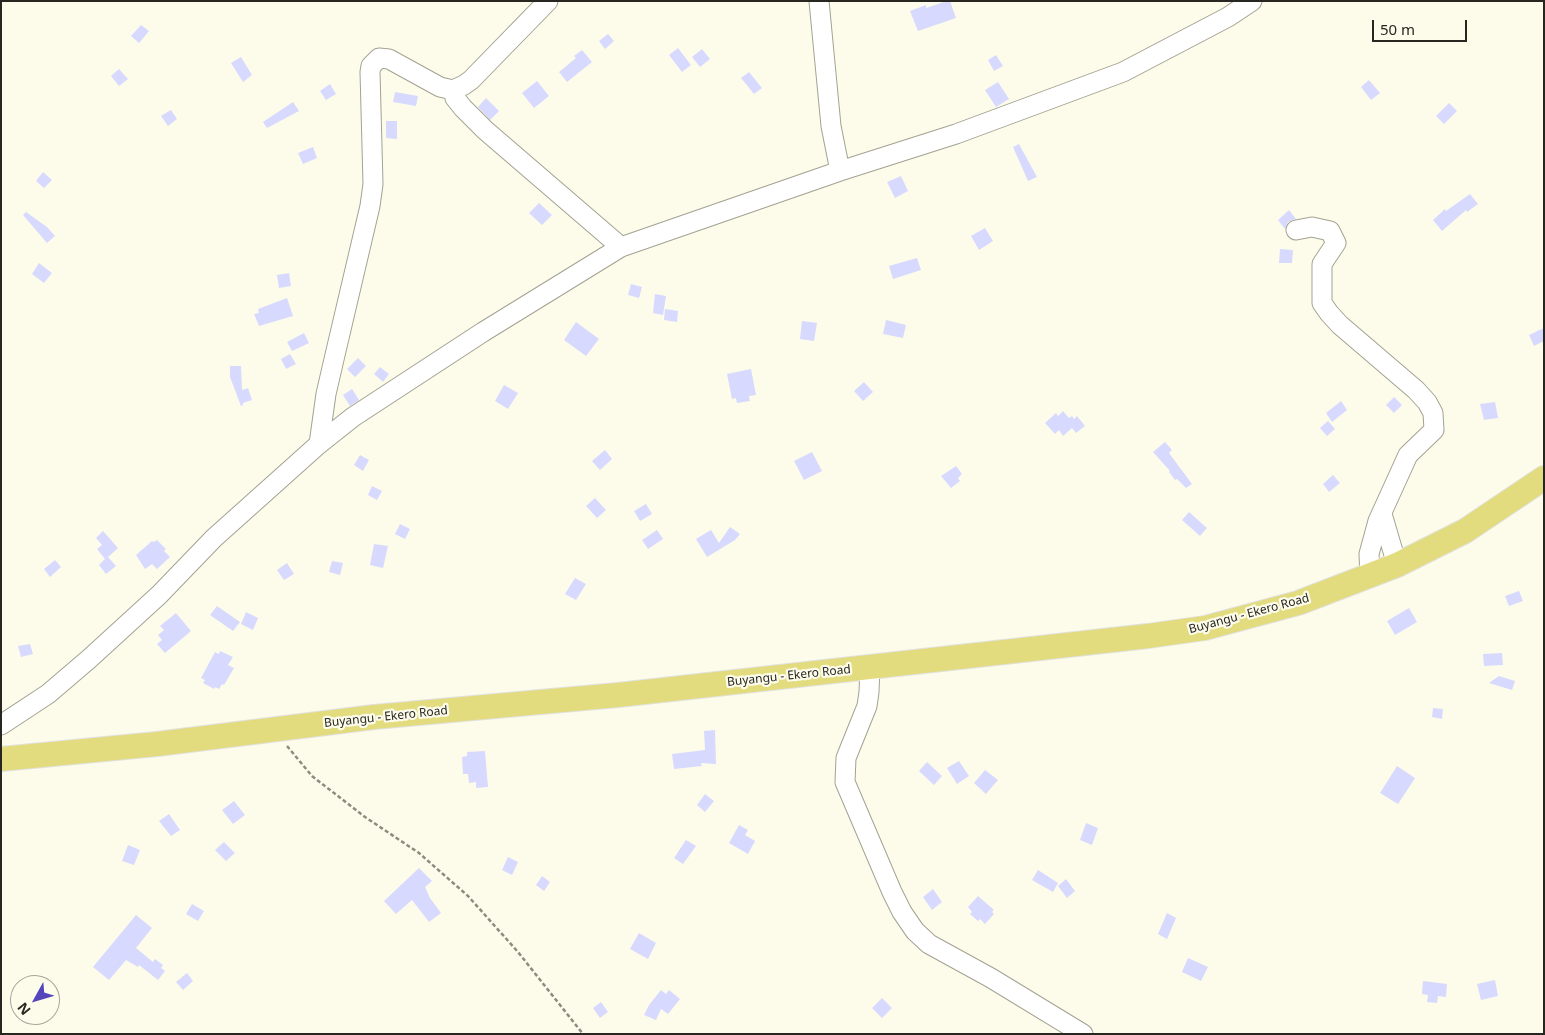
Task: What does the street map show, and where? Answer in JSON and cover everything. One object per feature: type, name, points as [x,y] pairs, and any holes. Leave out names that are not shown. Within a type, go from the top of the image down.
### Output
[{"type":"main road","name":"Buyangu - Ekero Road","points":[[1,759],[157,744],[374,717],[618,695],[1198,629],[1298,603],[1370,577],[1465,531],[1544,478]]},
{"type":"street","points":[[319,444],[334,355],[365,231],[373,184],[371,66],[379,58],[389,60],[440,87],[453,90],[464,85],[482,70],[548,1]]},
{"type":"street","points":[[819,1],[831,126],[840,171]]},
{"type":"street","points":[[1,724],[48,694],[90,659],[159,595],[214,538],[319,444],[353,417],[434,363],[621,247],[840,171],[956,134],[1123,72],[1228,17],[1252,1]]},
{"type":"street","points":[[453,90],[455,98],[485,130],[621,247]]},
{"type":"street","points":[[1296,230],[1312,226],[1330,231],[1336,243],[1322,264],[1322,303],[1340,325],[1416,390],[1427,402],[1433,413],[1434,430],[1408,455],[1382,514],[1369,554],[1370,577]]},
{"type":"street","points":[[1382,514],[1397,565]]},
{"type":"street","points":[[870,667],[870,692],[867,706],[846,758],[845,782],[902,912],[915,931],[929,944],[991,978],[1083,1034]]},
{"type":"path","points":[[278,729],[290,751],[312,776],[364,818],[419,853],[468,896],[518,952],[583,1034]]},
{"type":"building","points":[[950,1],[956,18],[918,31],[910,11],[926,5],[926,8]]},
{"type":"building","points":[[141,25],[149,31],[139,43],[131,36]]},
{"type":"building","points":[[608,34],[614,41],[605,49],[599,41]]},
{"type":"building","points":[[678,48],[691,65],[682,72],[669,55]]},
{"type":"building","points":[[702,49],[710,59],[700,67],[692,57]]},
{"type":"building","points":[[582,50],[592,62],[567,82],[559,72],[576,58],[574,56]]},
{"type":"building","points":[[996,55],[1003,66],[994,71],[988,60]]},
{"type":"building","points":[[241,57],[252,75],[243,82],[231,63]]},
{"type":"building","points":[[119,69],[128,79],[119,86],[111,76]]},
{"type":"building","points":[[749,72],[762,88],[754,94],[741,78]]},
{"type":"building","points":[[1369,80],[1380,93],[1371,100],[1361,87]]},
{"type":"building","points":[[537,81],[549,96],[534,108],[522,93]]},
{"type":"building","points":[[998,82],[1009,99],[996,107],[985,90]]},
{"type":"building","points":[[330,84],[336,94],[326,100],[320,91]]},
{"type":"building","points":[[395,92],[418,96],[416,106],[393,102]]},
{"type":"building","points":[[486,98],[499,111],[490,120],[478,107]]},
{"type":"building","points":[[293,102],[299,111],[267,128],[263,122]]},
{"type":"building","points":[[1449,103],[1457,111],[1444,124],[1436,116]]},
{"type":"building","points":[[171,110],[177,119],[168,126],[161,116]]},
{"type":"building","points":[[386,121],[397,121],[397,139],[386,138]]},
{"type":"building","points":[[1019,144],[1037,177],[1028,181],[1013,147]]},
{"type":"building","points":[[313,147],[317,158],[303,164],[298,153]]},
{"type":"building","points":[[43,172],[52,180],[44,188],[36,181]]},
{"type":"building","points":[[901,176],[908,191],[895,198],[887,182]]},
{"type":"building","points":[[1470,194],[1478,204],[1467,212],[1466,210],[1442,231],[1433,220],[1445,209],[1446,211]]},
{"type":"building","points":[[539,203],[552,215],[542,225],[529,213]]},
{"type":"building","points":[[1289,210],[1296,219],[1288,222],[1285,229],[1278,220]]},
{"type":"building","points":[[26,212],[47,227],[55,236],[47,243],[23,215]]},
{"type":"building","points":[[985,228],[993,241],[979,250],[971,236]]},
{"type":"building","points":[[1280,249],[1293,250],[1292,263],[1279,263]]},
{"type":"building","points":[[917,258],[921,270],[893,279],[889,266]]},
{"type":"building","points":[[39,263],[52,273],[44,283],[32,274]]},
{"type":"building","points":[[289,273],[291,286],[279,288],[277,275]]},
{"type":"building","points":[[631,284],[642,287],[639,298],[628,295]]},
{"type":"building","points":[[655,294],[666,296],[663,315],[653,313]]},
{"type":"building","points":[[287,298],[293,316],[259,326],[254,314],[259,313],[258,309]]},
{"type":"building","points":[[665,309],[678,311],[677,322],[664,320]]},
{"type":"building","points":[[886,320],[906,325],[903,338],[883,334]]},
{"type":"building","points":[[802,321],[817,323],[814,341],[800,339]]},
{"type":"building","points":[[576,322],[599,339],[586,356],[564,340]]},
{"type":"building","points":[[1544,328],[1544,341],[1534,346],[1529,335]]},
{"type":"building","points":[[304,333],[309,343],[292,351],[287,342]]},
{"type":"building","points":[[290,354],[296,364],[286,369],[281,359]]},
{"type":"building","points":[[358,358],[366,366],[355,377],[347,369]]},
{"type":"building","points":[[230,366],[241,366],[242,390],[248,388],[252,400],[243,403],[241,406],[230,377]]},
{"type":"building","points":[[380,367],[389,374],[383,382],[374,374]]},
{"type":"building","points":[[751,369],[756,395],[749,396],[750,401],[737,403],[736,398],[732,399],[727,374]]},
{"type":"building","points":[[864,382],[873,392],[863,401],[854,391]]},
{"type":"building","points":[[504,385],[518,393],[508,409],[495,401]]},
{"type":"building","points":[[352,389],[359,400],[350,406],[343,395]]},
{"type":"building","points":[[1394,397],[1402,405],[1394,413],[1386,405]]},
{"type":"building","points":[[1341,401],[1347,410],[1332,422],[1326,413]]},
{"type":"building","points":[[1495,402],[1498,418],[1484,420],[1480,404]]},
{"type":"building","points":[[1063,411],[1069,418],[1072,416],[1074,419],[1077,416],[1085,426],[1076,433],[1072,428],[1063,436],[1059,430],[1055,434],[1045,423],[1056,413],[1058,416]]},
{"type":"building","points":[[1328,421],[1335,429],[1327,436],[1320,428]]},
{"type":"building","points":[[1165,442],[1172,450],[1169,453],[1192,484],[1186,488],[1177,479],[1175,480],[1170,471],[1153,452]]},
{"type":"building","points":[[605,450],[612,459],[600,470],[592,461]]},
{"type":"building","points":[[812,452],[822,471],[804,480],[794,461]]},
{"type":"building","points":[[360,455],[369,460],[363,471],[354,465]]},
{"type":"building","points":[[956,466],[962,474],[958,478],[960,481],[951,488],[941,476]]},
{"type":"building","points":[[1333,475],[1340,483],[1329,492],[1323,484]]},
{"type":"building","points":[[372,486],[382,491],[377,500],[368,495]]},
{"type":"building","points":[[595,498],[606,510],[597,518],[586,506]]},
{"type":"building","points":[[646,504],[652,514],[640,521],[634,511]]},
{"type":"building","points":[[1189,512],[1207,528],[1200,536],[1182,520]]},
{"type":"building","points":[[400,524],[410,529],[405,539],[395,534]]},
{"type":"building","points":[[730,527],[740,534],[735,540],[707,557],[696,539],[711,530],[719,543]]},
{"type":"building","points":[[657,530],[663,539],[648,549],[642,540]]},
{"type":"building","points":[[103,531],[118,548],[108,557],[116,566],[106,574],[99,565],[105,559],[97,549],[102,545],[96,538]]},
{"type":"building","points":[[157,540],[166,549],[164,551],[170,557],[157,569],[152,564],[145,569],[136,555],[152,541]]},
{"type":"building","points":[[374,544],[388,546],[383,568],[370,565]]},
{"type":"building","points":[[55,560],[61,567],[50,577],[44,569]]},
{"type":"building","points":[[332,561],[343,563],[340,575],[329,572]]},
{"type":"building","points":[[287,563],[294,574],[284,580],[277,570]]},
{"type":"building","points":[[575,578],[586,584],[576,600],[565,594]]},
{"type":"building","points":[[1519,591],[1523,601],[1509,606],[1505,596]]},
{"type":"building","points":[[217,606],[240,622],[233,631],[210,615]]},
{"type":"building","points":[[1409,608],[1417,622],[1395,635],[1387,621]]},
{"type":"building","points":[[246,612],[258,618],[253,630],[241,624]]},
{"type":"building","points":[[176,613],[191,631],[165,653],[157,644],[162,640],[158,635],[164,630],[160,626]]},
{"type":"building","points":[[30,644],[33,654],[21,657],[18,646]]},
{"type":"building","points":[[220,651],[233,657],[228,665],[234,668],[224,685],[222,684],[219,689],[215,687],[214,689],[203,683],[205,680],[201,678],[215,652],[219,654]]},
{"type":"building","points":[[1502,653],[1503,665],[1484,666],[1483,654]]},
{"type":"building","points":[[1499,676],[1515,681],[1512,690],[1489,683]]},
{"type":"building","points":[[1433,708],[1443,709],[1442,719],[1432,717]]},
{"type":"building","points":[[715,730],[716,764],[701,763],[702,766],[674,769],[672,754],[705,750],[704,731]]},
{"type":"building","points":[[485,751],[488,787],[476,788],[476,782],[469,783],[468,774],[463,774],[462,757],[467,756],[467,752]]},
{"type":"building","points":[[959,761],[969,776],[957,784],[947,768]]},
{"type":"building","points":[[927,762],[942,776],[934,785],[919,771]]},
{"type":"building","points":[[1397,766],[1415,778],[1398,804],[1380,793]]},
{"type":"building","points":[[985,770],[998,780],[986,794],[974,783]]},
{"type":"building","points":[[705,794],[714,801],[705,812],[697,805]]},
{"type":"building","points":[[234,801],[245,815],[233,824],[222,810]]},
{"type":"building","points":[[169,814],[180,830],[171,836],[159,821]]},
{"type":"building","points":[[1086,823],[1098,828],[1092,845],[1080,840]]},
{"type":"building","points":[[739,825],[748,830],[745,835],[755,841],[748,854],[729,843]]},
{"type":"building","points":[[686,840],[696,846],[683,864],[674,858]]},
{"type":"building","points":[[224,842],[235,853],[226,861],[215,850]]},
{"type":"building","points":[[128,845],[140,850],[134,865],[122,861]]},
{"type":"building","points":[[508,857],[518,862],[512,875],[502,870]]},
{"type":"building","points":[[419,868],[432,881],[425,887],[430,898],[441,913],[429,922],[412,900],[396,914],[384,901]]},
{"type":"building","points":[[1038,870],[1058,883],[1053,892],[1032,880]]},
{"type":"building","points":[[542,876],[550,882],[544,891],[536,885]]},
{"type":"building","points":[[1066,879],[1075,891],[1067,898],[1058,886]]},
{"type":"building","points":[[933,889],[942,902],[932,910],[923,897]]},
{"type":"building","points":[[978,896],[994,910],[992,912],[994,914],[985,924],[970,914],[972,912],[968,907]]},
{"type":"building","points":[[192,904],[204,911],[198,921],[186,914]]},
{"type":"building","points":[[1167,913],[1176,918],[1167,939],[1158,934]]},
{"type":"building","points":[[136,915],[152,928],[136,948],[153,962],[155,959],[163,965],[161,968],[165,971],[158,980],[139,965],[138,967],[126,960],[109,980],[93,967]]},
{"type":"building","points":[[639,933],[656,943],[648,959],[630,949]]},
{"type":"building","points":[[1188,958],[1208,967],[1201,981],[1182,972]]},
{"type":"building","points":[[187,973],[193,981],[183,990],[176,982]]},
{"type":"building","points":[[1495,980],[1498,996],[1481,1000],[1477,984]]},
{"type":"building","points":[[1423,981],[1447,984],[1446,997],[1438,996],[1437,1003],[1427,1002],[1428,995],[1422,994]]},
{"type":"building","points":[[661,990],[666,994],[669,990],[680,999],[668,1014],[661,1009],[656,1020],[644,1015]]},
{"type":"building","points":[[882,998],[892,1008],[882,1018],[872,1008]]},
{"type":"building","points":[[601,1002],[608,1012],[600,1018],[593,1008]]}]
